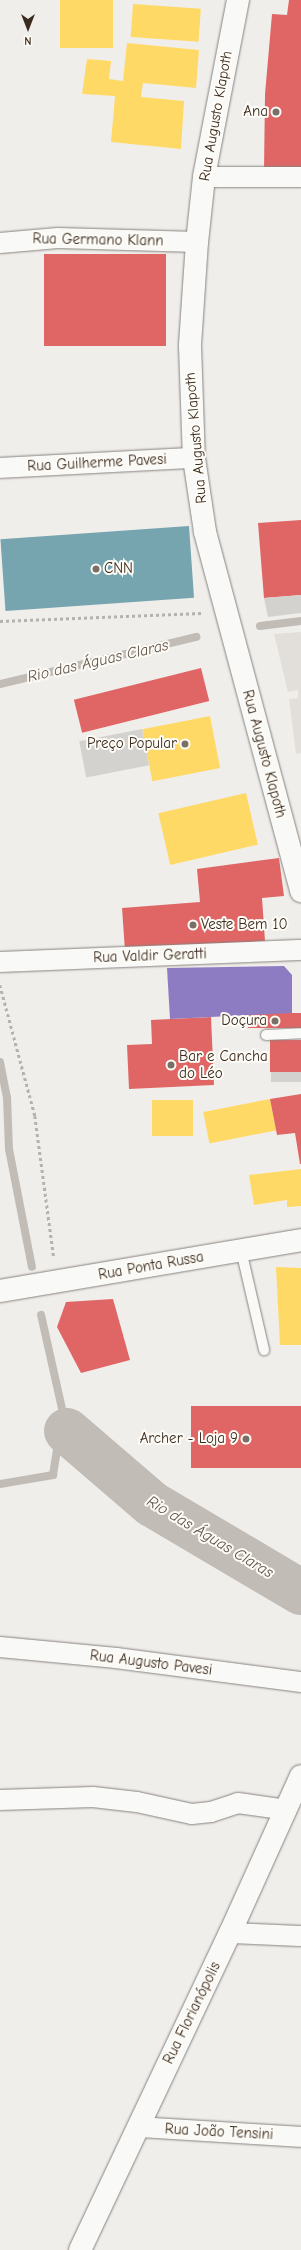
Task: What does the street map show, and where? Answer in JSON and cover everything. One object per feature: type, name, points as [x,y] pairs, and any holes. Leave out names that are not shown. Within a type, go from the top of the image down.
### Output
[{"type":"main road","name":"Rua Augusto Klapoth","points":[[238,0],[204,176],[197,242],[190,346],[194,458],[205,532],[301,890]]},
{"type":"main road","name":"Rua Ponta Russa","points":[[0,1291],[301,1240]]},
{"type":"main road","name":"Rua Florianópolis","points":[[80,2250],[230,1933],[287,1810],[301,1776]]},
{"type":"street","points":[[204,176],[301,177]]},
{"type":"street","name":"Rua Germano Klann","points":[[0,243],[58,238],[197,242]]},
{"type":"street","name":"Rua Guilherme Pavesi","points":[[0,468],[194,458]]},
{"type":"street","name":"Rua Valdir Geratti","points":[[0,962],[301,950]]},
{"type":"street","name":"Rua Augusto Pavesi","points":[[0,1647],[116,1658],[301,1682]]},
{"type":"street","points":[[0,1800],[93,1797],[137,1802],[192,1814],[211,1812],[238,1803],[287,1810]]},
{"type":"street","points":[[230,1933],[301,1936]]},
{"type":"street","name":"Rua João Tensini","points":[[138,2127],[301,2137]]},
{"type":"lane","points":[[266,1035],[301,1033]]},
{"type":"lane","points":[[241,1250],[264,1350]]},
{"type":"path","points":[[0,621],[165,616],[225,611]]},
{"type":"path","points":[[0,985],[35,1116],[57,1282]]},
{"type":"shaded area","points":[[301,632],[301,753],[296,754],[289,699],[298,698],[298,690],[288,692],[274,634]]},
{"type":"building: Moradias","points":[[60,0],[113,0],[113,48],[60,48]]},
{"type":"building: Moradias","points":[[133,4],[201,9],[199,42],[131,37]]},
{"type":"building: Moradias","points":[[127,43],[199,50],[196,88],[143,83],[141,97],[184,101],[181,149],[111,142],[115,96],[82,94],[87,59],[111,61],[109,79],[123,81]]},
{"type":"building: Moradias","points":[[210,716],[220,768],[152,781],[142,729]]},
{"type":"building: Moradias","points":[[246,793],[258,845],[170,865],[158,813]]},
{"type":"building: Moradias","points":[[270,1099],[276,1130],[209,1143],[203,1112]]},
{"type":"building: Moradias","points":[[152,1100],[193,1100],[193,1136],[152,1136]]},
{"type":"building: Moradias","points":[[301,1169],[301,1206],[287,1207],[287,1200],[254,1205],[249,1175]]},
{"type":"building: Moradias","points":[[276,1267],[301,1268],[301,1345],[280,1345]]},
{"type":"building: Comércio","points":[[289,0],[301,0],[301,168],[264,169],[265,94],[272,14],[287,15]]},
{"type":"building: Comércio","points":[[44,254],[166,254],[166,346],[44,346]]},
{"type":"building: Comércio","points":[[301,520],[301,595],[264,598],[258,523]]},
{"type":"building: Comércio","points":[[201,668],[209,701],[82,733],[74,700]]},
{"type":"building: Comércio","name":"Veste Bem 10","points":[[279,858],[284,896],[262,898],[265,941],[125,951],[122,908],[200,902],[197,869]]},
{"type":"building: Comércio","name":"Doçura","points":[[248,1013],[301,1013],[301,1028],[248,1028]]},
{"type":"building: Comércio","name":"Bar e Cancha do Léo","points":[[211,1017],[214,1085],[129,1089],[127,1045],[152,1044],[151,1020]]},
{"type":"building: Comércio","points":[[270,1040],[301,1040],[301,1072],[270,1072]]},
{"type":"building: Comércio","points":[[301,1094],[300,1164],[295,1133],[277,1135],[270,1099]]},
{"type":"building: Comércio","points":[[113,1299],[130,1360],[81,1373],[57,1327],[66,1302]]},
{"type":"building: Comércio","name":"Archer - Loja 9","points":[[191,1406],[301,1406],[301,1468],[191,1468]]},
{"type":"building: Escritórios","points":[[284,966],[292,975],[292,1013],[170,1019],[167,968]]},
{"type":"building: Público","name":"CNN","points":[[189,526],[194,598],[5,611],[0,539]]},
{"type":"building: Outros","points":[[301,595],[301,613],[268,617],[264,598]]},
{"type":"building: Outros","points":[[142,729],[149,765],[86,778],[79,741]]},
{"type":"building: Outros","points":[[271,1072],[301,1072],[301,1082],[271,1082]]},
{"type":"waterway","name":"Rio das Águas Claras","points":[[260,626],[301,621]]},
{"type":"waterway","name":"Rio das Águas Claras","points":[[0,684],[196,637]]},
{"type":"waterway","name":"Rio das Águas Claras","points":[[0,1062],[7,1097],[9,1149],[32,1267]]},
{"type":"waterway","name":"Rio das Águas Claras","points":[[0,1484],[53,1475],[58,1444],[67,1431],[41,1315]]},
{"type":"waterway","name":"Rio das Águas Claras","points":[[67,1431],[152,1504],[301,1592]]},
{"type":"place","name":"Ana","points":[[276,112]]},
{"type":"place","name":"CNN","points":[[96,569]]},
{"type":"place","name":"Preço Popular","points":[[185,744]]},
{"type":"place","name":"Veste Bem 10","points":[[193,925]]},
{"type":"place","name":"Doçura","points":[[275,1021]]},
{"type":"place","name":"Bar e Cancha do Léo","points":[[171,1065]]},
{"type":"place","name":"Archer - Loja 9","points":[[246,1439]]}]
